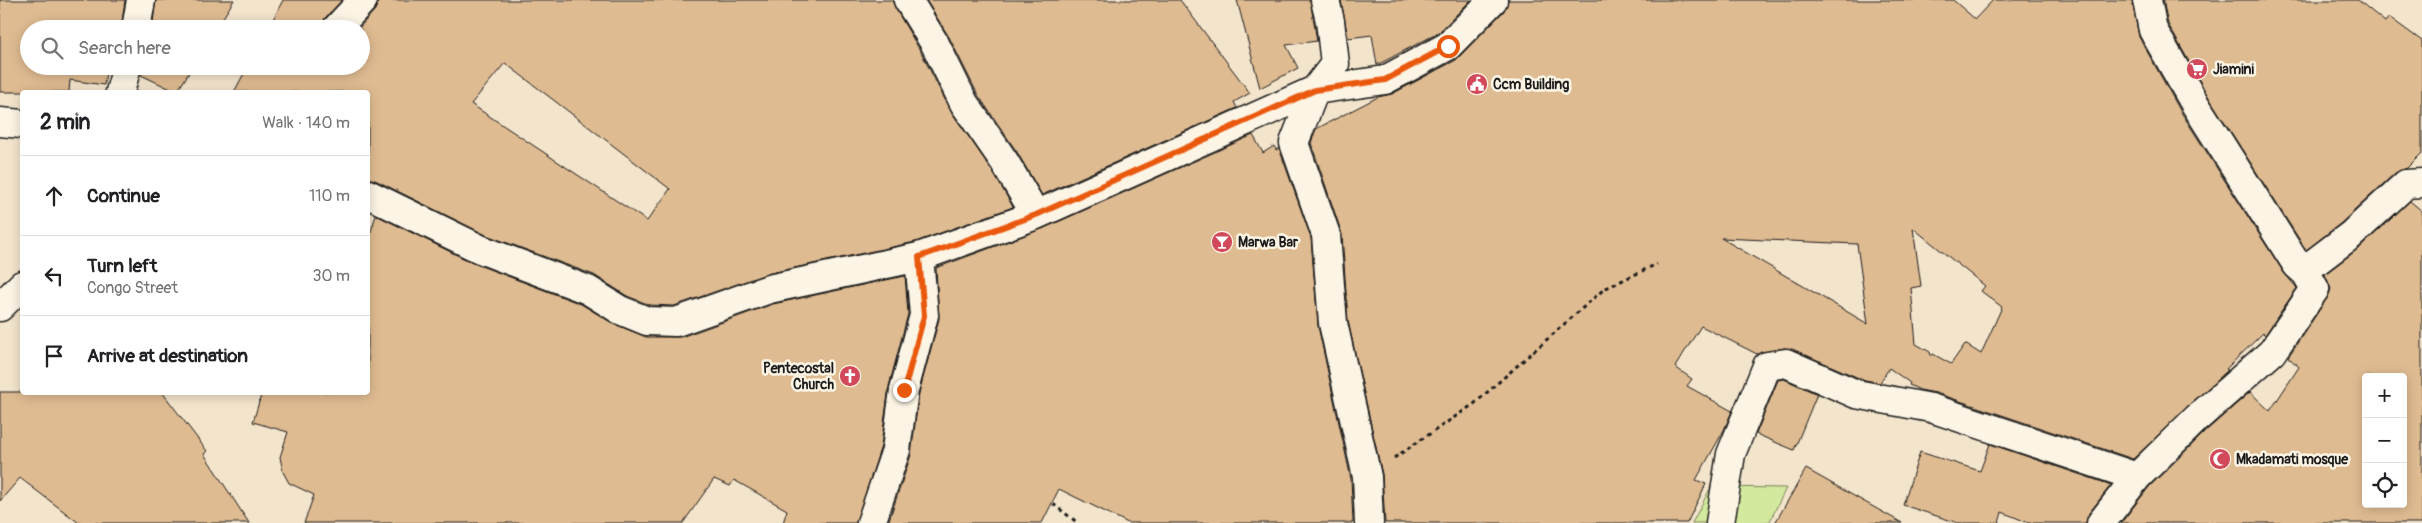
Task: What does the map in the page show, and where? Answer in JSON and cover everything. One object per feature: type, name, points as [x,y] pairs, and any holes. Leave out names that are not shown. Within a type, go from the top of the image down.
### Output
[{"type":"street","points":[[138,20],[142,0]]},
{"type":"street","points":[[344,20],[363,0]]},
{"type":"street","points":[[908,0],[935,44],[964,103],[1004,161],[1036,215]]},
{"type":"street","points":[[1325,0],[1330,21],[1335,64],[1315,90],[1294,143],[1326,235],[1333,323],[1367,477],[1369,523]]},
{"type":"street","points":[[370,195],[480,248],[588,290],[620,310],[647,321],[676,322],[769,289],[919,257],[1036,215],[1315,90],[1385,80],[1448,46],[1493,0]]},
{"type":"street","points":[[2101,523],[2137,477],[2197,418],[2272,352],[2315,289],[2195,104],[2153,30],[2147,0]]},
{"type":"street","points":[[121,90],[125,75]]},
{"type":"street","points":[[0,122],[20,124]]},
{"type":"street","points":[[2306,273],[2310,266],[2351,235],[2406,184],[2422,183]]},
{"type":"street","points":[[871,523],[896,450],[904,390],[924,316],[919,257]]},
{"type":"street","points":[[0,307],[20,287]]},
{"type":"street","points":[[1720,523],[1731,454],[1768,366],[1773,364],[1786,363],[1856,394],[1931,408],[2137,477]]},
{"type":"path","points":[[1367,477],[1474,404],[1604,289],[1656,264]]},
{"type":"path","points":[[1053,504],[1078,523]]},
{"type":"green space","points":[[1711,487],[1786,488],[1769,523],[1692,523]]},
{"type":"building","points":[[0,0],[125,0],[122,20],[20,20],[20,75],[106,75],[104,85],[70,80],[69,90],[0,92]]},
{"type":"building","points":[[156,0],[234,0],[222,20],[153,20]]},
{"type":"building","points":[[283,0],[342,0],[324,20],[273,20]]},
{"type":"building","points":[[378,0],[892,0],[950,110],[991,169],[1013,207],[915,242],[766,274],[674,306],[650,305],[627,296],[594,275],[486,235],[370,179],[370,90],[235,90],[243,75],[370,75],[370,20],[366,20],[375,10]],"holes":[[[505,63],[670,189],[647,221],[471,104]]]},
{"type":"building","points":[[926,0],[1180,0],[1250,93],[1234,102],[1237,108],[1042,195],[1017,152],[978,95],[949,37]]},
{"type":"building","points":[[1237,0],[1310,0],[1317,41],[1286,45],[1298,68],[1260,88]]},
{"type":"building","points":[[1341,0],[1471,0],[1438,33],[1377,65],[1372,35],[1348,38]]},
{"type":"building","points":[[1508,0],[1953,0],[1975,19],[1993,0],[2132,0],[2139,37],[2181,112],[2284,273],[2297,288],[2265,335],[2263,333],[2226,369],[2228,370],[2133,459],[1936,393],[1920,390],[1909,385],[1910,383],[1889,368],[1880,383],[1861,379],[1792,349],[1784,348],[1757,354],[1701,326],[1675,367],[1692,379],[1687,386],[1732,411],[1724,430],[1696,480],[1706,484],[1687,523],[1385,523],[1382,474],[1348,321],[1342,234],[1311,143],[1316,129],[1378,97],[1392,94],[1456,60],[1504,11]],"holes":[[[1913,228],[1985,286],[1981,291],[2002,307],[1981,354],[1965,344],[1951,364],[1933,354],[1931,356],[1930,352],[1916,344],[1911,288],[1921,286]],[[1721,238],[1857,244],[1868,324]]]},
{"type":"building","points":[[2163,0],[2358,0],[2385,22],[2389,17],[2422,41],[2422,153],[2407,168],[2395,173],[2341,223],[2306,250],[2208,96],[2168,24]]},
{"type":"building","points":[[141,75],[187,75],[178,90],[173,90]]},
{"type":"building","points":[[1253,135],[1263,153],[1274,146],[1276,150],[1279,148],[1311,238],[1318,326],[1351,479],[1353,523],[1128,523],[1059,489],[1042,523],[888,523],[911,455],[919,393],[939,319],[936,268],[1042,229]]},
{"type":"building","points":[[2410,201],[2422,211],[2422,523],[2121,523],[2149,487],[2208,429],[2250,392],[2270,411],[2299,367],[2288,357],[2328,297],[2331,289],[2325,274],[2362,246]]},
{"type":"building","points":[[376,215],[473,263],[581,304],[614,324],[646,337],[681,337],[773,304],[905,276],[908,314],[889,386],[881,446],[856,523],[783,523],[787,510],[734,480],[730,486],[714,479],[683,523],[304,523],[314,495],[289,483],[283,472],[280,457],[288,432],[253,422],[261,395],[370,395],[370,234]]},
{"type":"building","points":[[1784,379],[1817,394],[1794,450],[1756,434],[1778,380]]},
{"type":"building","points":[[0,392],[20,392],[20,395],[164,395],[207,451],[204,454],[249,523],[79,523],[20,478],[0,501]]},
{"type":"building","points":[[1990,444],[2111,485],[2089,513],[2086,523],[2029,523],[2002,512],[1999,523],[1958,523],[1903,505],[1920,452],[1980,471]]},
{"type":"building","points":[[1806,469],[1902,523],[1775,523]]},
{"type":"place","name":"Jiamini","points":[[2197,69]]},
{"type":"place","name":"Ccm Building","points":[[1477,84]]},
{"type":"place","name":"Marwa Bar","points":[[1222,242]]},
{"type":"place","name":"Pentecostal Church","points":[[850,376]]},
{"type":"place","name":"Mkadamati mosque","points":[[2220,459]]},
{"type":"route","points":[[904,390],[924,316],[919,257],[1036,215],[1315,90],[1385,80],[1448,46]]}]
